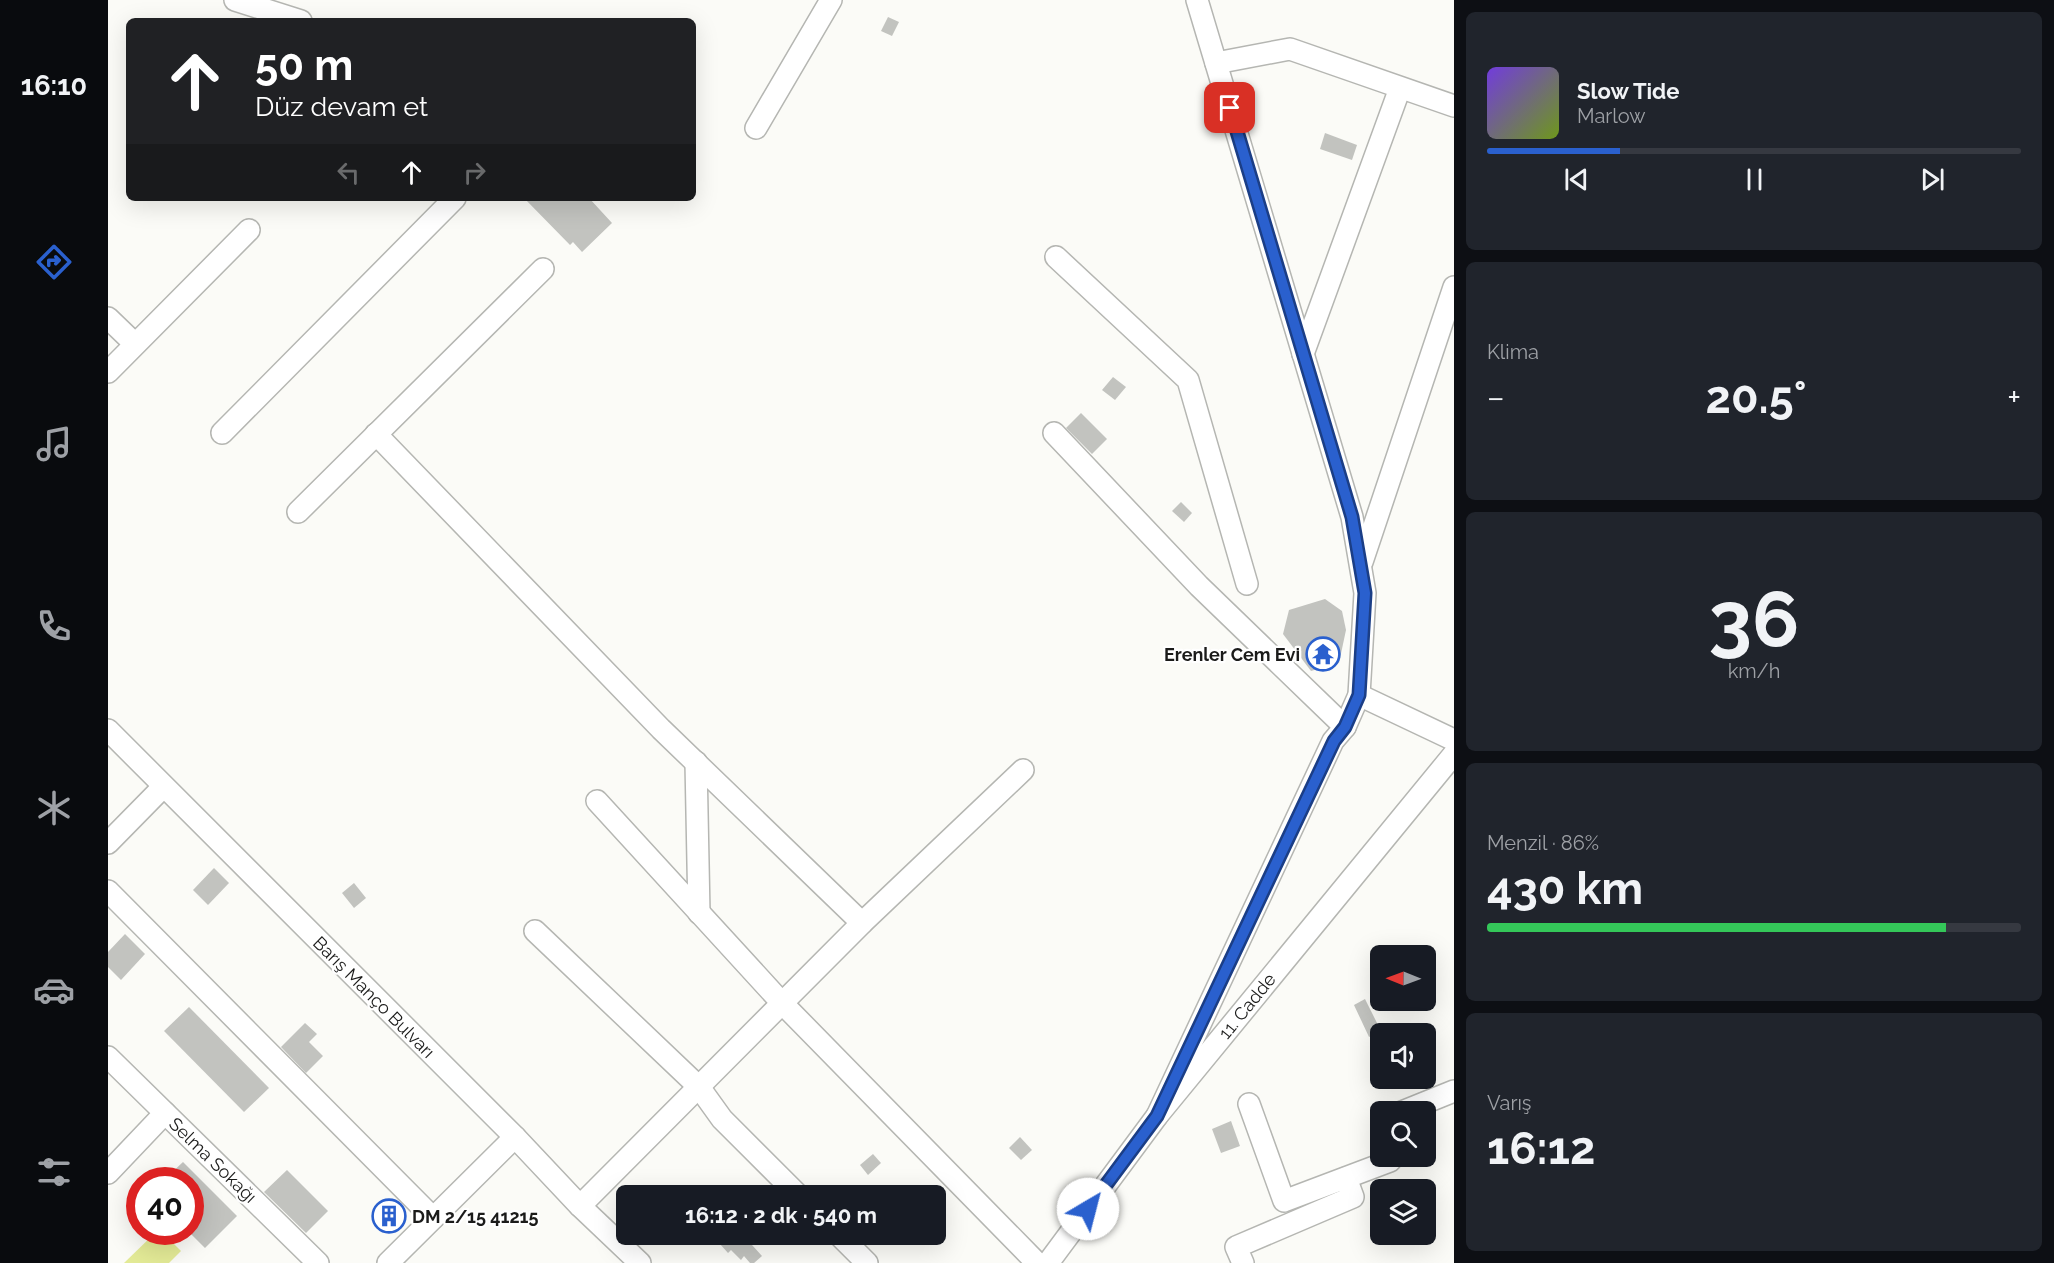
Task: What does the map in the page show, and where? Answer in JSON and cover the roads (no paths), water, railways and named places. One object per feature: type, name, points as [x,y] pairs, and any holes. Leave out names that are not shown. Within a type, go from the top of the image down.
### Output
[{"type":"street","points":[[235,0],[291,18]]},
{"type":"street","points":[[756,128],[831,0]]},
{"type":"street","points":[[1157,1116],[1334,741],[1345,727],[1359,695],[1365,593],[1362,563],[1352,517],[1197,0]]},
{"type":"street","points":[[1216,63],[1290,49],[1454,106]]},
{"type":"street","points":[[1303,354],[1400,87]]},
{"type":"street","points":[[222,433],[452,201]]},
{"type":"street","points":[[108,372],[249,230]]},
{"type":"street","points":[[1056,257],[1188,380],[1246,584]]},
{"type":"street","points":[[298,512],[543,269]]},
{"type":"street","points":[[1362,563],[1454,287]]},
{"type":"street","points":[[108,318],[135,345]]},
{"type":"street","points":[[1054,433],[1199,586],[1345,727]]},
{"type":"street","points":[[376,434],[696,762],[862,923]]},
{"type":"street","points":[[1359,695],[1454,740]]},
{"type":"street","name":"Barış Manço Bulvarı","points":[[108,730],[515,1137],[580,1206],[640,1263]]},
{"type":"street","name":"11. Cadde","points":[[1048,1263],[1157,1116],[1454,754]]},
{"type":"street","points":[[696,762],[699,913]]},
{"type":"street","points":[[580,1206],[862,923],[1023,770]]},
{"type":"street","points":[[108,843],[163,787]]},
{"type":"street","points":[[597,801],[782,1003],[1037,1263]]},
{"type":"street","points":[[108,891],[433,1218]]},
{"type":"street","points":[[535,931],[699,1087],[722,1119],[788,1185]]},
{"type":"street","name":"Selma Sokağı","points":[[108,1056],[318,1263]]},
{"type":"street","points":[[1429,1101],[1454,1091]]},
{"type":"street","points":[[1249,1104],[1284,1201]]},
{"type":"street","points":[[108,1173],[165,1113]]},
{"type":"street","points":[[388,1263],[515,1137]]},
{"type":"street","points":[[1259,1237],[1284,1201],[1374,1167]]},
{"type":"street","points":[[1243,1263],[1236,1247],[1353,1197],[1346,1178]]},
{"type":"street","points":[[1284,1201],[1329,1207]]},
{"type":"street","points":[[849,1245],[867,1263]]},
{"type":"place","name":"Erenler Cem Evi","points":[[1323,654]]},
{"type":"place","name":"DM 2/15 41215","points":[[389,1216]]}]
